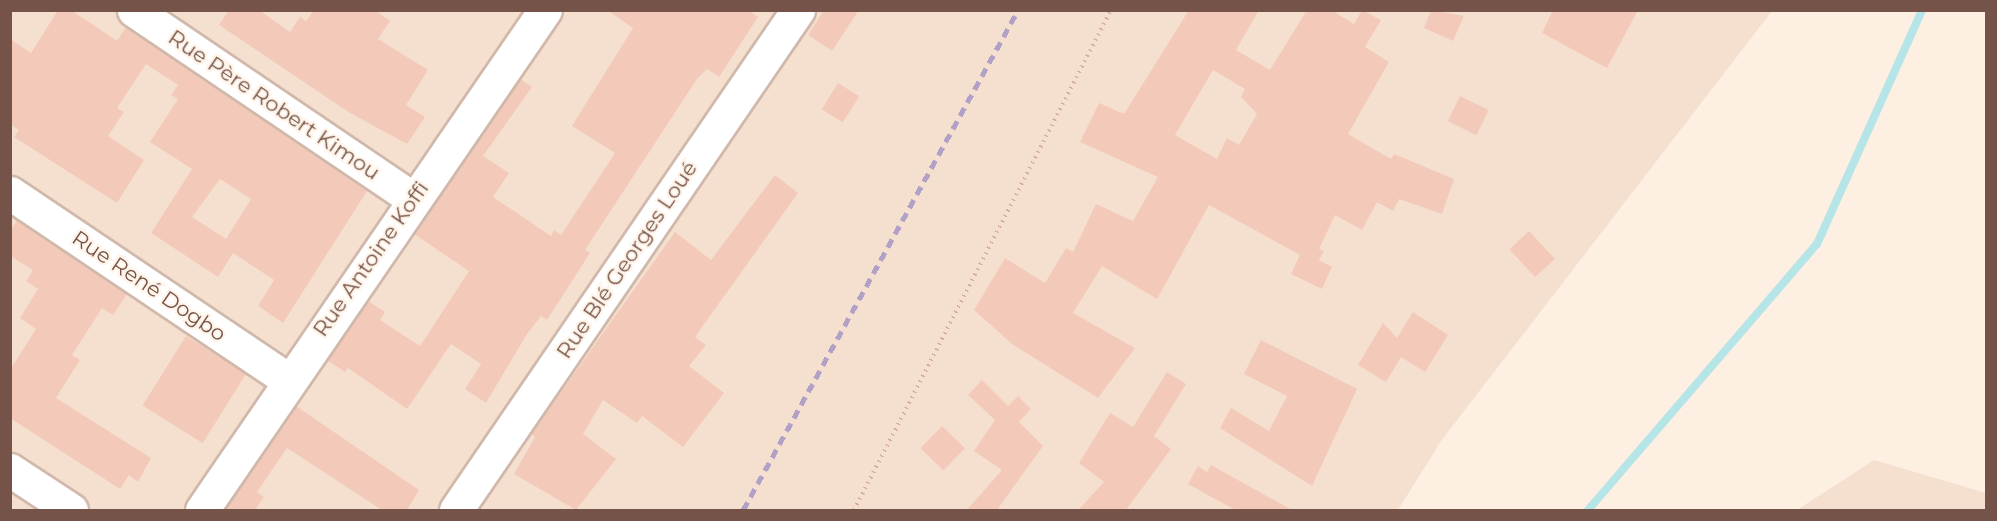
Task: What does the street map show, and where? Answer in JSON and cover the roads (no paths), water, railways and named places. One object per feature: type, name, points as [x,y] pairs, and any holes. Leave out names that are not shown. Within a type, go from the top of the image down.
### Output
[{"type":"street","name":"Rue Père Robert Kimou","points":[[134,10],[413,199]]},
{"type":"street","name":"Rue Blé Georges Loué","points":[[456,510],[798,10]]},
{"type":"street","name":"Rue Antoine Koffi","points":[[202,510],[287,379],[413,199],[534,14]]},
{"type":"street","name":"Rue René Dogbo","points":[[10,193],[287,379]]},
{"type":"street","points":[[10,470],[71,510]]},
{"type":"waterway","points":[[1588,510],[1817,244],[1922,10]]},
{"type":"railway","points":[[743,510],[1018,10]]}]
